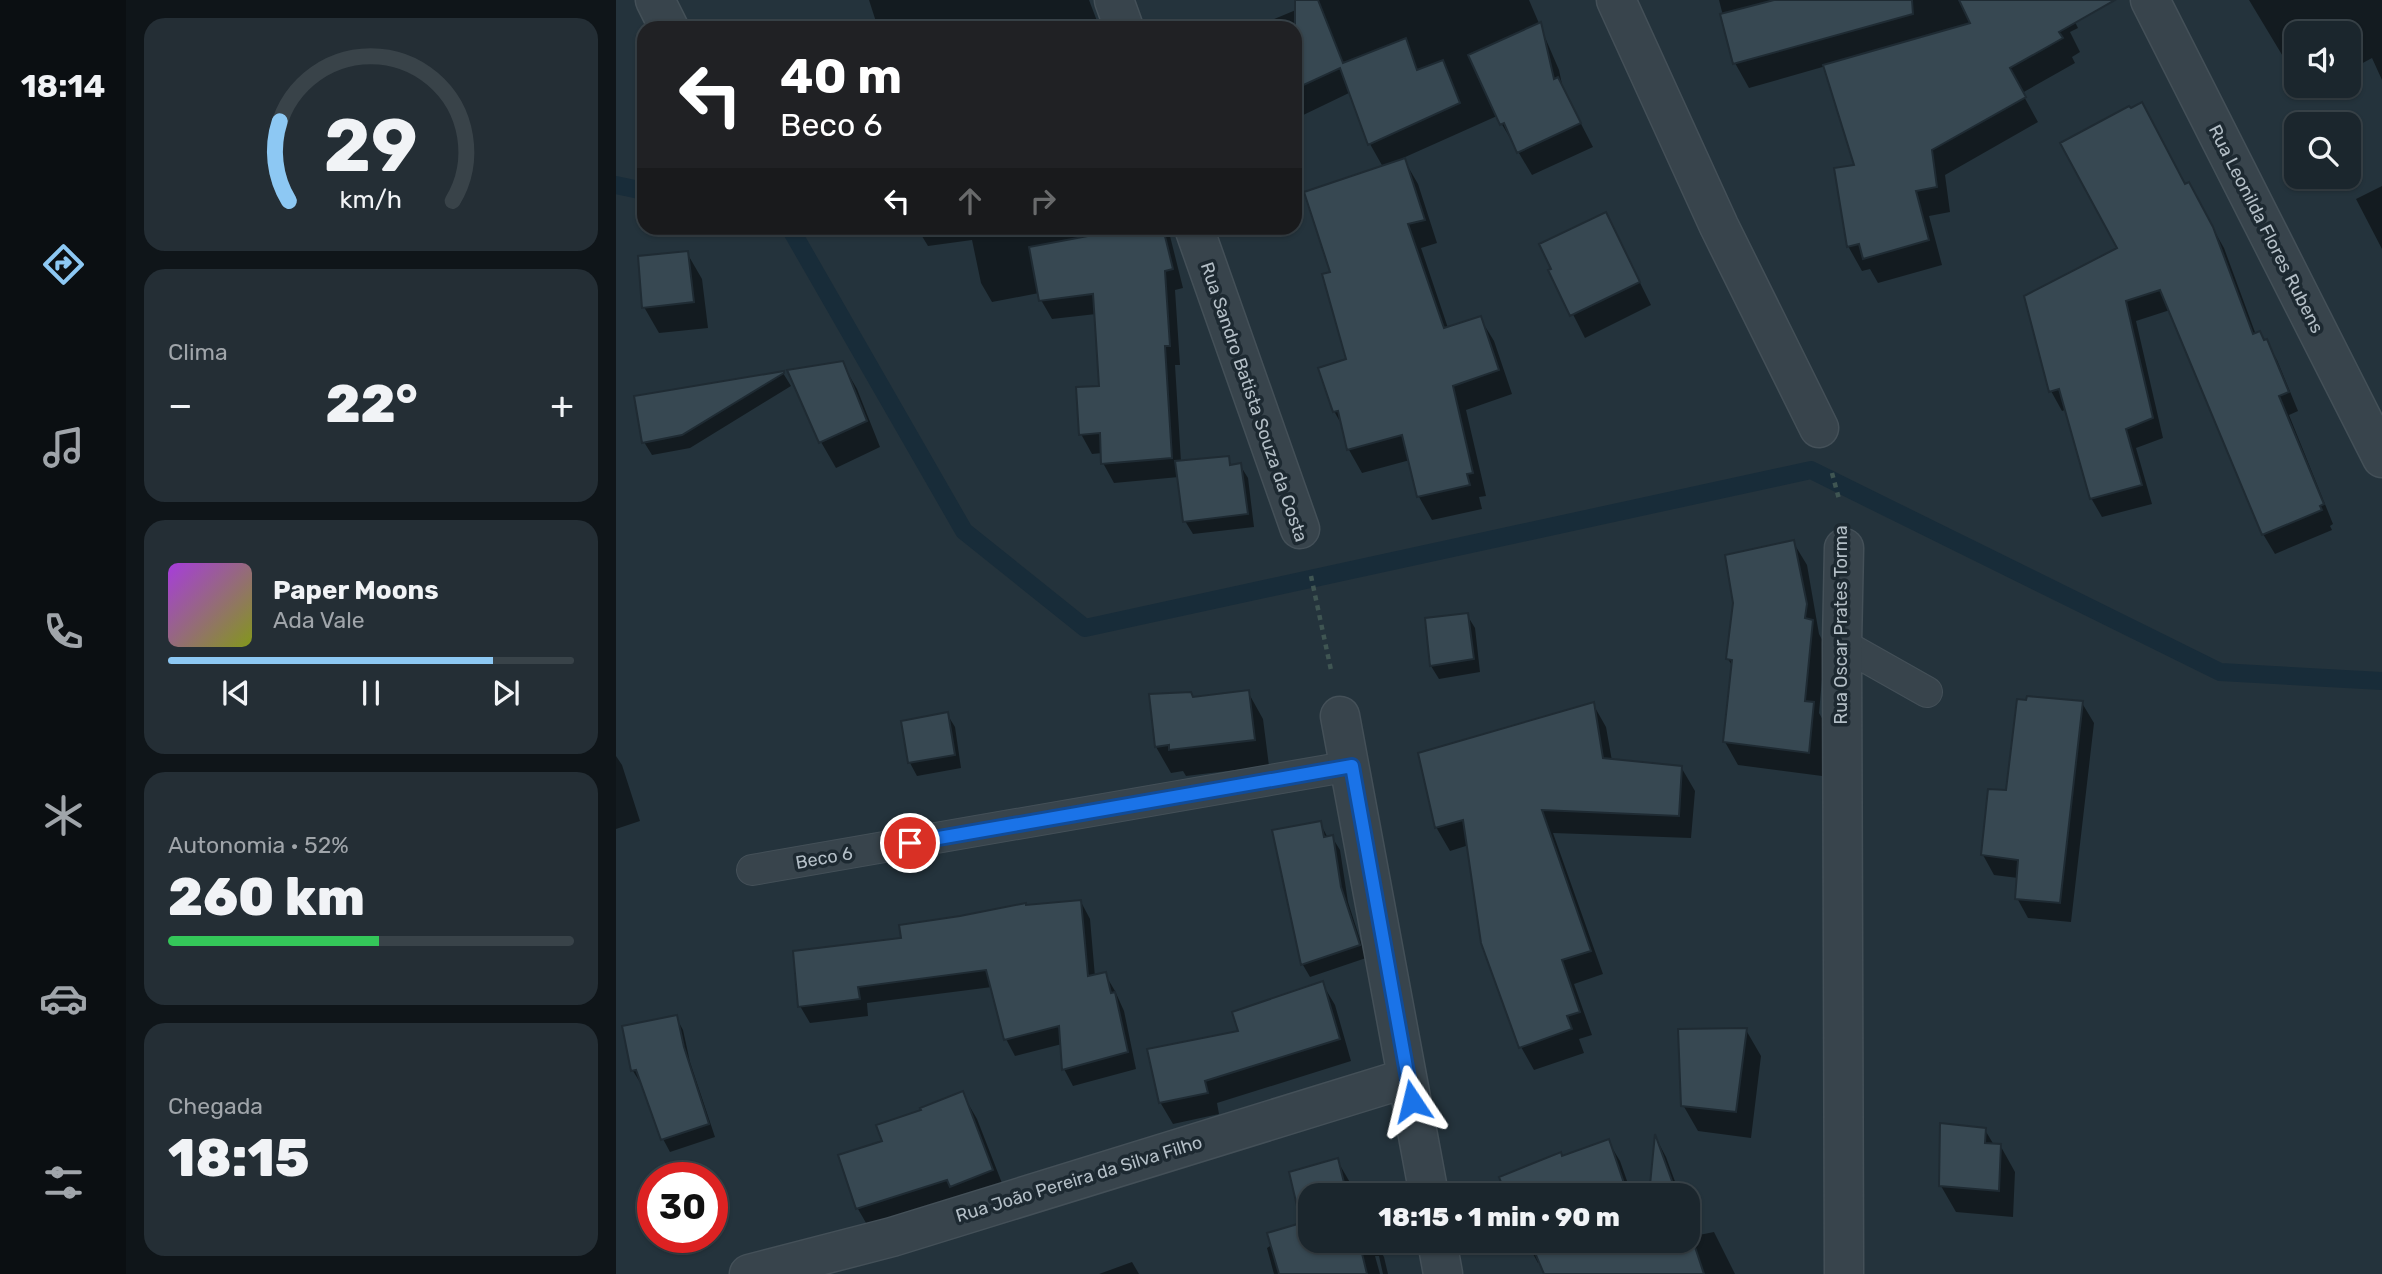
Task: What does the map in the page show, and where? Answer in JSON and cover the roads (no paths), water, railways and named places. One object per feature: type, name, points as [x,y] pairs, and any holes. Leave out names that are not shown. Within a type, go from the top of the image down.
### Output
[{"type":"street","points":[[655,0],[665,21]]},
{"type":"street","points":[[1114,0],[1122,21]]},
{"type":"street","points":[[1616,0],[1719,226],[1819,428]]},
{"type":"street","name":"Rua Leonilda Flores Rubens","points":[[2150,0],[2382,458]]},
{"type":"street","name":"Rua Sandro Batista Souza da Costa","points":[[1196,235],[1300,529]]},
{"type":"street","name":"Rua Oscar Prates Torma","points":[[1844,548],[1844,1274]]},
{"type":"street","points":[[1340,716],[1352,766],[1427,1183]]},
{"type":"street","name":"Rua João Pereira da Silva Filho","points":[[749,1274],[892,1237],[1407,1078]]},
{"type":"street","points":[[1439,1253],[1443,1274]]},
{"type":"lane","points":[[1842,644],[1927,692]]},
{"type":"lane","name":"Beco 6","points":[[752,870],[1352,766]]},
{"type":"waterway","points":[[616,185],[637,190]]},
{"type":"waterway","points":[[794,235],[964,531],[1085,628],[1811,470],[2220,672],[2382,681]]}]
